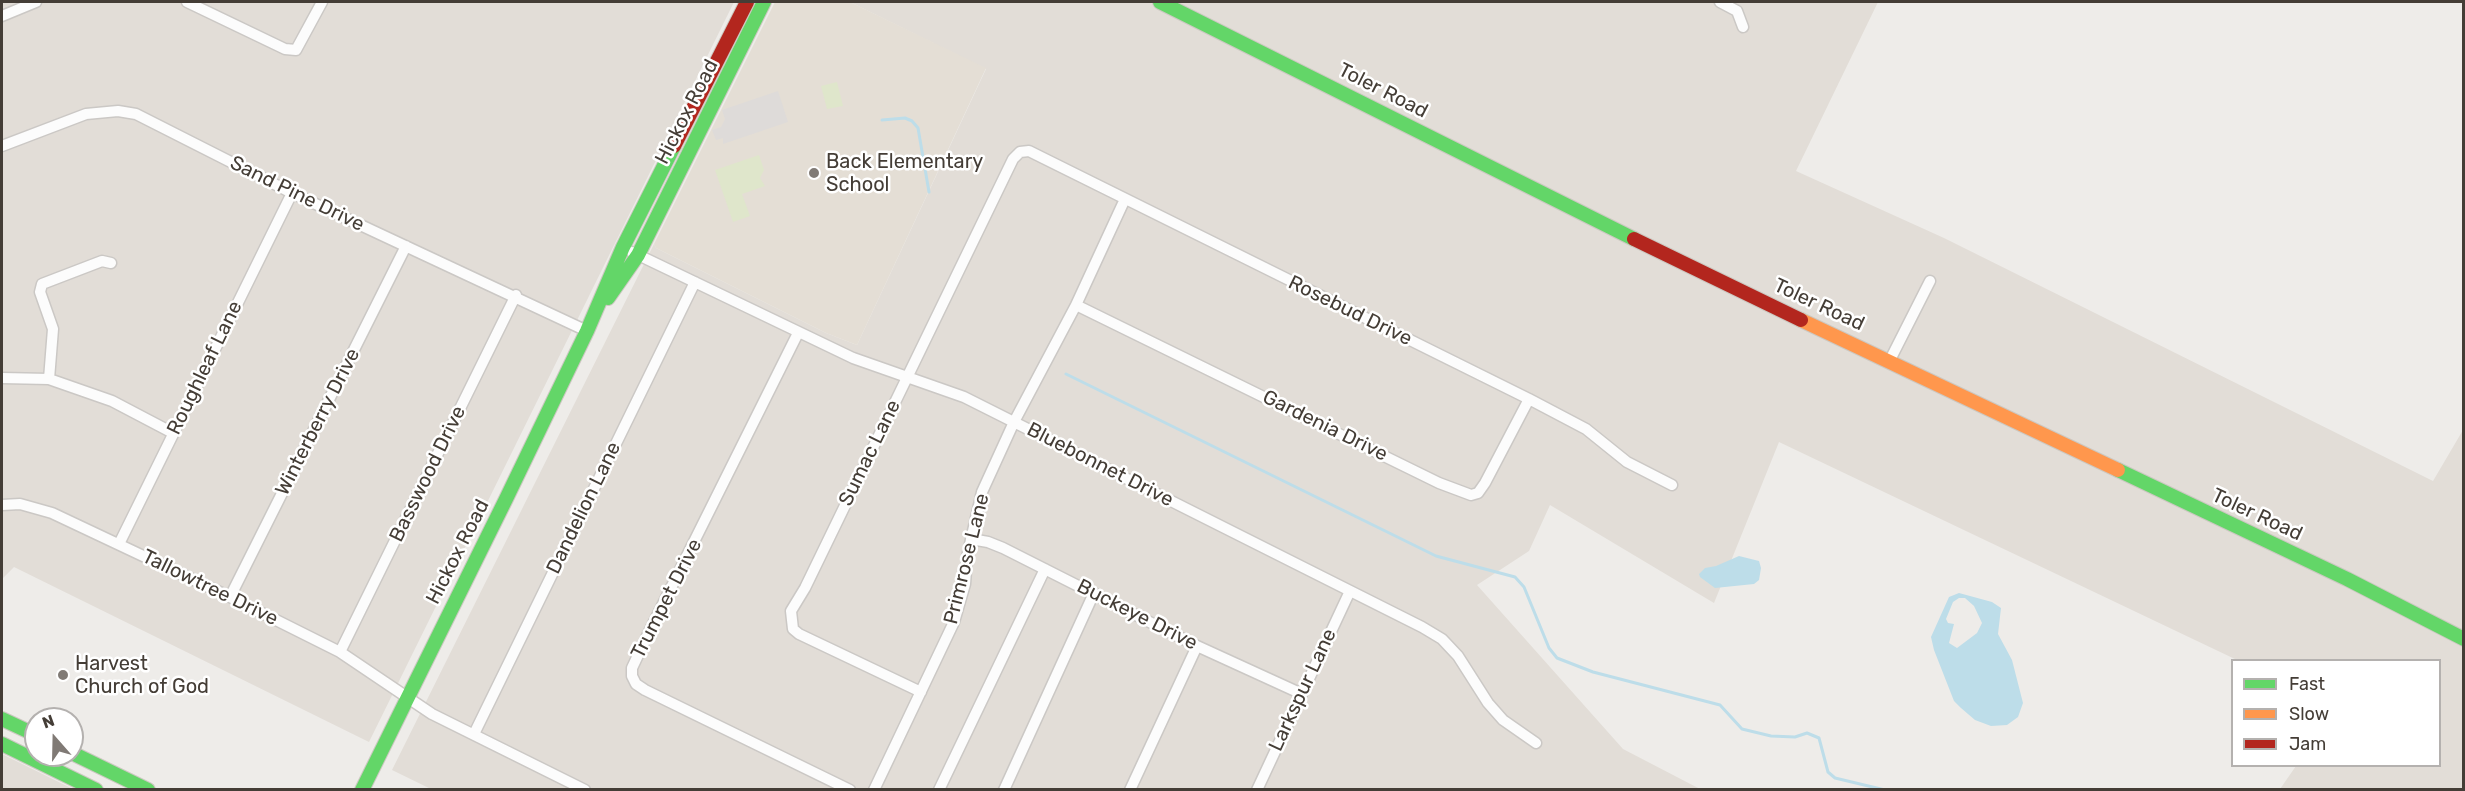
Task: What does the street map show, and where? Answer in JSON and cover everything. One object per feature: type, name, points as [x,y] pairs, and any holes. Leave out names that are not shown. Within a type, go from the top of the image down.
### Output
[{"type":"street","points":[[2,16],[36,2]]},
{"type":"street","points":[[187,2],[285,49],[296,50],[322,2]]},
{"type":"street","name":"Hickox Road","points":[[362,789],[587,331],[623,247],[747,2]]},
{"type":"street","name":"Hickox Road","points":[[587,331],[638,255],[764,2]]},
{"type":"street","name":"Toler Road","points":[[1160,2],[1688,266],[2347,579],[2463,639]]},
{"type":"street","points":[[1720,2],[1737,11],[1743,27]]},
{"type":"street","points":[[727,42],[741,48]]},
{"type":"street","points":[[688,154],[682,146],[681,139],[717,69],[717,62]]},
{"type":"street","name":"Sand Pine Drive","points":[[2,146],[71,118],[118,111],[136,114],[292,193],[516,295],[587,331]]},
{"type":"street","name":"Rosebud Drive","points":[[1020,152],[1029,152],[1529,399],[1586,429],[1628,462],[1672,485]]},
{"type":"street","name":"Sumac Lane","points":[[921,692],[799,634],[793,629],[790,621],[791,611],[805,588],[1013,159],[1020,152]]},
{"type":"street","name":"Roughleaf Lane","points":[[119,544],[292,193]]},
{"type":"street","name":"Primrose Lane","points":[[874,789],[954,622],[965,584],[971,539],[982,492],[1014,422],[1076,305],[1125,199]]},
{"type":"street","name":"Winterberry Drive","points":[[230,597],[406,246]]},
{"type":"street","name":"Bluebonnet Drive","points":[[623,247],[853,358],[907,375],[964,397],[1422,627],[1442,639],[1458,656],[1488,703],[1503,720],[1536,743]]},
{"type":"street","points":[[49,379],[53,329],[40,292],[42,284],[102,261],[111,263]]},
{"type":"street","points":[[1890,360],[1930,280]]},
{"type":"street","name":"Dandelion Lane","points":[[474,734],[695,282]]},
{"type":"street","name":"Basswood Drive","points":[[340,652],[516,295]]},
{"type":"street","name":"Gardenia Drive","points":[[1076,305],[1439,483],[1471,495],[1478,493],[1485,483],[1529,399]]},
{"type":"street","name":"Trumpet Drive","points":[[798,333],[648,634],[632,668],[632,676],[636,684],[645,690],[850,789]]},
{"type":"street","points":[[2,378],[49,379],[112,401],[173,433]]},
{"type":"street","name":"Tallowtree Drive","points":[[2,506],[20,504],[52,513],[230,597],[340,652],[381,678],[406,699],[585,789]]},
{"type":"street","name":"Buckeye Drive","points":[[971,539],[988,542],[1197,646],[1302,694]]},
{"type":"street","points":[[939,789],[1045,569]]},
{"type":"street","name":"Larkspur Lane","points":[[1257,789],[1350,591]]},
{"type":"street","points":[[1004,789],[1094,593]]},
{"type":"street","points":[[1130,789],[1197,646]]},
{"type":"street","points":[[2,719],[24,729]]},
{"type":"street","points":[[2,744],[96,789]]},
{"type":"street","points":[[84,759],[148,789]]},
{"type":"shaded area","points":[[2,2],[734,2],[369,742],[14,567],[2,579]]},
{"type":"shaded area","name":"Back Elementary School","points":[[775,2],[850,2],[986,68],[857,345],[826,333],[656,248],[654,244]]},
{"type":"shaded area","points":[[850,2],[1878,2],[1796,171],[1944,238],[2433,481],[2463,430],[2463,789],[2280,789],[2295,767],[2441,767],[2441,659],[2235,659],[1779,442],[1714,603],[1550,505],[1529,551],[1477,585],[1623,749],[1700,789],[433,790],[392,770],[654,244],[656,248],[826,333],[857,345],[986,69]]},
{"type":"shaded area","points":[[778,91],[788,122],[723,144],[723,138],[716,140],[712,130],[721,127],[725,119],[722,110]]},
{"type":"shaded area","points":[[2,754],[24,765],[24,767],[73,789],[2,789]]},
{"type":"green space","points":[[837,82],[843,106],[827,109],[821,86]]},
{"type":"green space","points":[[759,155],[764,170],[760,178],[765,186],[742,194],[750,216],[733,222],[715,170]]},
{"type":"water","points":[[1739,556],[1759,561],[1761,568],[1759,580],[1754,584],[1715,588],[1700,577],[1699,574],[1705,568]]},
{"type":"water","points":[[1959,593],[1992,602],[2001,608],[1998,634],[2012,660],[2023,703],[2018,717],[2007,725],[1991,726],[1975,720],[1954,701],[1931,637],[1949,597]],"holes":[[[1959,598],[1965,598],[1974,606],[1982,623],[1977,633],[1957,648],[1949,643],[1954,624],[1948,623],[1946,619],[1953,602]]]},
{"type":"waterway","points":[[882,120],[905,118],[912,121],[918,128],[929,192]]},
{"type":"waterway","points":[[1066,374],[1436,556],[1515,577],[1524,587],[1549,648],[1557,658],[1593,672],[1720,705],[1742,729],[1771,736],[1795,737],[1807,733],[1819,738],[1828,772],[1835,778],[1885,790]]},
{"type":"traffic: fast","points":[[608,298],[638,255],[764,2]]},
{"type":"traffic: fast","points":[[1160,2],[1634,239]]},
{"type":"traffic: fast","points":[[362,790],[506,499],[587,331],[623,247],[674,146]]},
{"type":"traffic: fast","points":[[2118,470],[2347,579],[2464,639]]},
{"type":"traffic: fast","points":[[2,719],[24,729]]},
{"type":"traffic: fast","points":[[2,744],[96,790]]},
{"type":"traffic: fast","points":[[84,759],[148,790]]},
{"type":"traffic: slow","points":[[1801,320],[2118,470]]},
{"type":"traffic: jam","points":[[674,146],[747,2]]},
{"type":"traffic: jam","points":[[1634,239],[1801,320]]},
{"type":"place","name":"Back Elementary School","points":[[814,173]]},
{"type":"place","name":"Harvest Church of God","points":[[63,675]]}]
